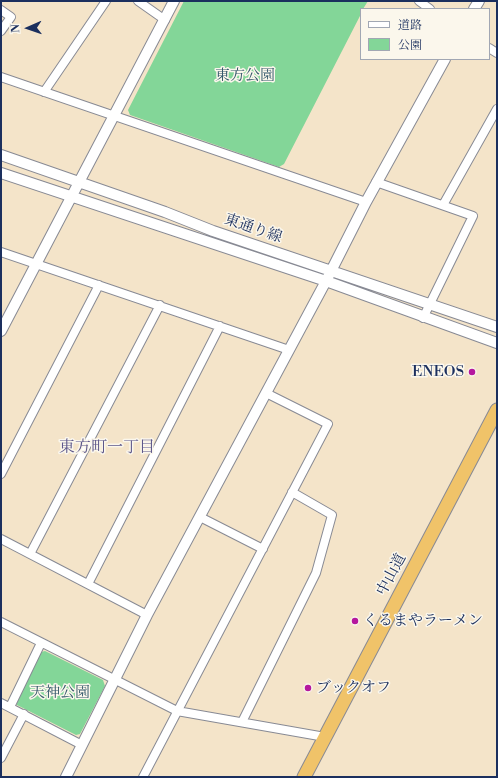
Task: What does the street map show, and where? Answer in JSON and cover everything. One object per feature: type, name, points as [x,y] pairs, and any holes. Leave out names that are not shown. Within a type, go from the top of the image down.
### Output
[{"type":"highway","name":"中山道","points":[[304,777],[497,410]]},
{"type":"street","points":[[44,92],[106,1]]},
{"type":"street","points":[[138,1],[165,20]]},
{"type":"street","points":[[1,331],[174,1]]},
{"type":"street","points":[[419,1],[429,8]]},
{"type":"street","points":[[1,10],[11,17],[1,31]]},
{"type":"street","points":[[66,777],[147,615],[326,281],[376,182],[444,60]]},
{"type":"street","points":[[1,77],[366,202]]},
{"type":"street","points":[[442,205],[497,109]]},
{"type":"street","name":"東通り線","points":[[1,155],[79,181],[213,231],[497,327]]},
{"type":"street","name":"東通り線","points":[[1,173],[326,281],[423,318],[497,343]]},
{"type":"street","points":[[376,182],[473,216],[423,318]]},
{"type":"street","points":[[1,252],[289,350]]},
{"type":"street","points":[[1,474],[99,285]]},
{"type":"street","points":[[30,554],[160,305]]},
{"type":"street","points":[[88,584],[220,326]]},
{"type":"street","points":[[143,777],[328,424],[266,393]]},
{"type":"street","points":[[242,722],[316,574],[332,515],[292,492]]},
{"type":"street","points":[[200,517],[262,549]]},
{"type":"street","points":[[1,539],[147,615]]},
{"type":"street","points":[[1,622],[177,711],[325,737]]},
{"type":"street","points":[[10,707],[41,643]]},
{"type":"street","points":[[1,703],[82,745]]},
{"type":"street","points":[[1,758],[24,714]]},
{"type":"green space","name":"東方公園","points":[[184,1],[368,1],[364,8],[360,8],[360,16],[284,164],[279,167],[130,115],[128,110]]},
{"type":"green space","name":"天神公園","points":[[45,651],[103,680],[105,686],[80,734],[76,735],[17,705],[16,700],[41,652]]},
{"type":"place","name":"ENEOS","points":[[472,372]]},
{"type":"place","name":"くるまやラーメン","points":[[355,621]]},
{"type":"place","name":"ブックオフ","points":[[308,688]]},
{"type":"district","name":"東方町一丁目","points":[[107,448]]}]
